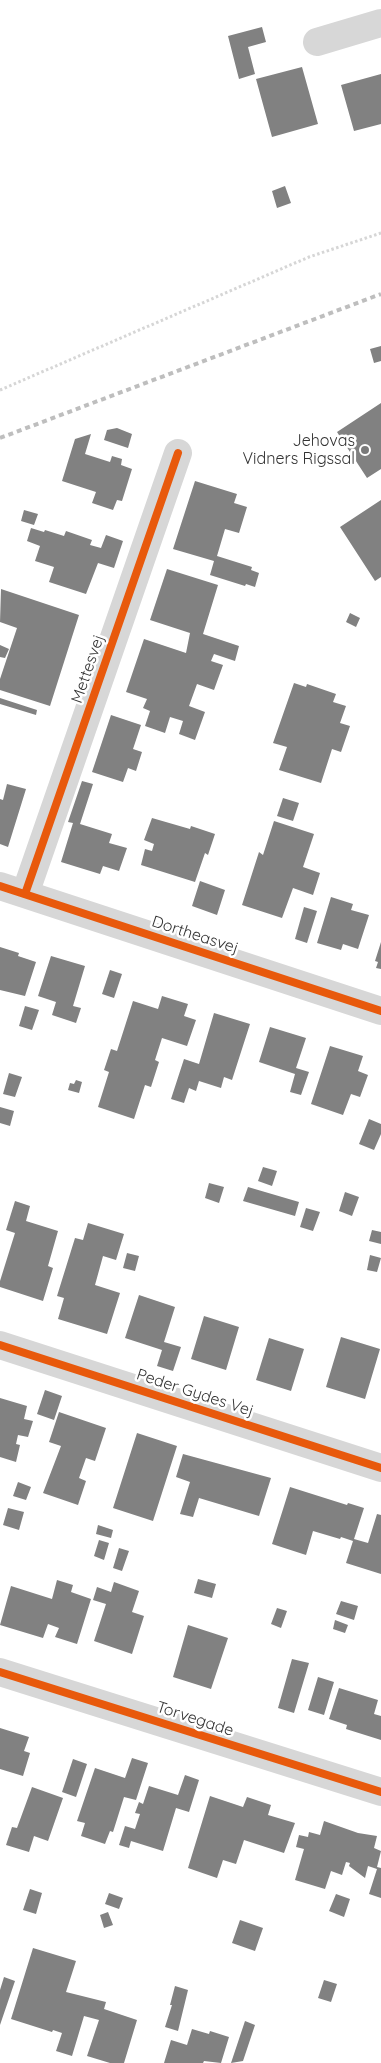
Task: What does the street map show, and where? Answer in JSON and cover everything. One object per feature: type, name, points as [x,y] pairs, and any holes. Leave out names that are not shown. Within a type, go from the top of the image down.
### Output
[{"type":"street","points":[[317,42],[381,23]]},
{"type":"street","name":"Mettesvej","points":[[12,890],[178,453]]},
{"type":"street","name":"Dortheasvej","points":[[12,890],[381,1011]]},
{"type":"street","name":"Peder Gydes Vej","points":[[0,1345],[381,1468]]},
{"type":"street","name":"Torvegade","points":[[0,1672],[381,1792]]},
{"type":"path","points":[[0,390],[309,256],[381,233]]},
{"type":"building","points":[[262,27],[266,42],[248,47],[255,74],[239,79],[228,36]]},
{"type":"building","points":[[302,67],[318,124],[272,137],[256,79]]},
{"type":"building","points":[[381,74],[381,124],[354,131],[341,85]]},
{"type":"building","points":[[285,186],[291,203],[277,208],[272,191]]},
{"type":"building","points":[[381,346],[381,361],[374,363],[370,349]]},
{"type":"building","name":"Jehovas Vidners Rigssal","points":[[381,403],[381,469],[367,478],[337,432]]},
{"type":"building","points":[[117,428],[132,434],[128,448],[104,440],[107,430]]},
{"type":"building","points":[[91,434],[85,454],[110,462],[112,456],[122,459],[121,465],[132,469],[122,501],[117,500],[113,510],[92,503],[96,492],[62,481],[75,439]]},
{"type":"building","points":[[195,481],[237,494],[234,503],[247,507],[239,533],[225,529],[217,556],[252,567],[251,570],[259,573],[255,587],[246,584],[245,586],[210,575],[214,561],[173,549]]},
{"type":"building","points":[[381,500],[381,577],[375,581],[340,527]]},
{"type":"building","points":[[24,510],[38,514],[34,525],[21,521]]},
{"type":"building","points":[[31,528],[64,536],[66,531],[92,540],[90,545],[101,548],[106,535],[123,541],[114,568],[98,563],[86,594],[49,582],[54,567],[35,561],[40,546],[27,541]]},
{"type":"building","points":[[167,569],[218,585],[203,634],[239,646],[235,661],[214,654],[211,661],[223,665],[214,690],[197,684],[189,706],[205,712],[195,740],[179,734],[183,721],[170,717],[165,733],[145,726],[150,711],[143,708],[147,699],[126,692],[144,639],[186,653],[190,633],[150,620]]},
{"type":"building","points":[[1,589],[79,615],[50,706],[0,690],[0,679],[17,628],[0,622]]},
{"type":"building","points":[[350,613],[360,618],[356,627],[346,622]]},
{"type":"building","points":[[0,645],[9,649],[5,658],[0,657]]},
{"type":"building","points":[[294,683],[306,687],[307,684],[336,694],[333,702],[346,706],[340,723],[350,726],[341,752],[332,749],[321,783],[279,770],[287,747],[273,743]]},
{"type":"building","points":[[0,698],[37,710],[36,715],[0,704]]},
{"type":"building","points":[[111,715],[141,725],[133,749],[142,752],[136,771],[128,768],[123,782],[92,772]]},
{"type":"building","points":[[82,781],[93,784],[80,824],[112,834],[109,843],[127,848],[119,871],[103,866],[100,874],[61,862],[73,823],[68,822]]},
{"type":"building","points":[[7,784],[26,789],[8,847],[0,844],[0,799],[3,800]]},
{"type":"building","points":[[283,798],[299,803],[293,821],[277,816]]},
{"type":"building","points":[[152,818],[190,829],[191,826],[215,834],[208,855],[205,853],[195,882],[141,865],[145,849],[152,851],[154,844],[144,840]]},
{"type":"building","points":[[274,821],[314,834],[303,867],[320,873],[313,895],[293,888],[282,918],[242,905],[259,852],[263,855]]},
{"type":"building","points":[[200,881],[225,890],[217,915],[192,906]]},
{"type":"building","points":[[331,897],[353,904],[351,910],[369,915],[358,949],[343,944],[341,950],[317,943]]},
{"type":"building","points":[[304,907],[317,911],[307,943],[295,939]]},
{"type":"building","points":[[381,942],[381,969],[376,968],[378,962],[375,961]]},
{"type":"building","points":[[0,947],[19,953],[18,956],[36,962],[25,996],[0,990]]},
{"type":"building","points":[[51,956],[85,966],[73,1006],[81,1008],[76,1023],[52,1015],[56,1002],[38,996]]},
{"type":"building","points":[[110,970],[122,974],[114,998],[102,994]]},
{"type":"building","points":[[162,996],[188,1004],[184,1016],[196,1020],[187,1046],[162,1038],[155,1060],[159,1062],[151,1087],[145,1085],[134,1119],[98,1107],[109,1072],[104,1070],[111,1049],[117,1051],[133,1001],[158,1009]]},
{"type":"building","points":[[25,1006],[39,1010],[32,1030],[19,1026]]},
{"type":"building","points":[[214,1013],[250,1024],[232,1080],[224,1077],[221,1088],[199,1081],[196,1091],[189,1088],[184,1103],[171,1099],[184,1059],[199,1064]]},
{"type":"building","points":[[270,1027],[306,1038],[296,1068],[309,1072],[301,1095],[290,1092],[295,1074],[259,1062]]},
{"type":"building","points":[[330,1046],[363,1056],[358,1071],[368,1075],[360,1097],[351,1094],[343,1115],[311,1104]]},
{"type":"building","points":[[9,1073],[22,1077],[15,1097],[3,1094]]},
{"type":"building","points":[[76,1080],[82,1082],[79,1093],[68,1090],[70,1083],[74,1084]]},
{"type":"building","points":[[0,1107],[14,1111],[10,1126],[0,1123]]},
{"type":"building","points":[[369,1119],[381,1124],[381,1134],[374,1150],[359,1144]]},
{"type":"building","points":[[263,1167],[277,1171],[272,1186],[258,1181]]},
{"type":"building","points":[[209,1183],[224,1187],[219,1203],[205,1198]]},
{"type":"building","points":[[248,1187],[299,1202],[295,1216],[243,1201]]},
{"type":"building","points":[[345,1192],[359,1197],[352,1216],[339,1211]]},
{"type":"building","points":[[15,1201],[30,1206],[26,1221],[58,1231],[48,1266],[53,1268],[43,1301],[0,1287],[0,1281],[15,1233],[6,1230]]},
{"type":"building","points":[[306,1208],[320,1212],[313,1231],[300,1227]]},
{"type":"building","points":[[88,1223],[124,1234],[116,1260],[103,1256],[95,1285],[120,1293],[107,1334],[58,1319],[64,1298],[57,1296],[75,1238],[83,1240]]},
{"type":"building","points":[[372,1230],[381,1232],[381,1244],[369,1241]]},
{"type":"building","points":[[127,1253],[139,1256],[135,1271],[123,1268]]},
{"type":"building","points":[[370,1255],[381,1258],[377,1272],[367,1270]]},
{"type":"building","points":[[139,1295],[175,1307],[164,1342],[181,1347],[173,1371],[157,1366],[162,1350],[125,1338]]},
{"type":"building","points":[[204,1316],[239,1327],[226,1370],[191,1359]]},
{"type":"building","points":[[341,1337],[380,1349],[365,1399],[326,1387]]},
{"type":"building","points":[[269,1338],[304,1349],[291,1391],[256,1380]]},
{"type":"building","points":[[45,1390],[62,1396],[54,1420],[37,1414]]},
{"type":"building","points":[[0,1398],[27,1406],[24,1419],[33,1421],[28,1437],[18,1435],[16,1444],[20,1445],[16,1462],[0,1457]]},
{"type":"building","points":[[59,1412],[106,1428],[95,1461],[86,1458],[79,1478],[86,1481],[78,1505],[43,1493],[61,1446],[49,1442]]},
{"type":"building","points":[[137,1433],[177,1446],[153,1521],[113,1508]]},
{"type":"building","points":[[183,1454],[271,1478],[259,1516],[199,1498],[193,1517],[180,1514],[190,1482],[176,1477]]},
{"type":"building","points":[[18,1482],[31,1487],[26,1500],[13,1496]]},
{"type":"building","points":[[290,1487],[347,1505],[348,1503],[364,1508],[354,1539],[368,1543],[377,1514],[381,1515],[381,1574],[346,1563],[353,1541],[341,1537],[340,1539],[313,1531],[306,1555],[272,1544]]},
{"type":"building","points":[[8,1508],[24,1512],[19,1530],[3,1525]]},
{"type":"building","points":[[98,1525],[113,1530],[111,1538],[96,1534]]},
{"type":"building","points":[[99,1540],[109,1543],[104,1560],[94,1556]]},
{"type":"building","points":[[119,1548],[129,1551],[122,1571],[113,1568]]},
{"type":"building","points":[[198,1579],[216,1584],[212,1598],[194,1593]]},
{"type":"building","points":[[57,1580],[73,1585],[71,1592],[91,1599],[77,1644],[55,1637],[59,1628],[48,1624],[43,1638],[0,1625],[11,1586],[52,1599]]},
{"type":"building","points":[[114,1582],[139,1591],[132,1612],[144,1616],[132,1654],[94,1641],[106,1604],[93,1600],[97,1587],[111,1592]]},
{"type":"building","points":[[341,1601],[358,1606],[354,1620],[336,1614]]},
{"type":"building","points":[[277,1608],[287,1611],[281,1628],[271,1624]]},
{"type":"building","points":[[335,1620],[348,1625],[345,1633],[333,1629]]},
{"type":"building","points":[[188,1625],[228,1638],[211,1689],[173,1677]]},
{"type":"building","points":[[292,1659],[309,1663],[294,1713],[278,1708]]},
{"type":"building","points":[[318,1677],[334,1682],[324,1715],[308,1710]]},
{"type":"building","points":[[339,1688],[378,1700],[374,1714],[381,1716],[381,1740],[346,1729],[347,1725],[329,1719]]},
{"type":"building","points":[[0,1728],[29,1737],[24,1751],[30,1753],[23,1776],[0,1769]]},
{"type":"building","points":[[132,1758],[148,1763],[136,1800],[124,1797],[113,1832],[110,1831],[105,1844],[81,1836],[85,1823],[77,1821],[95,1768],[125,1778]]},
{"type":"building","points":[[73,1759],[87,1764],[76,1797],[62,1792]]},
{"type":"building","points":[[185,1775],[199,1780],[189,1812],[176,1808],[163,1851],[131,1841],[129,1848],[119,1845],[125,1826],[135,1829],[140,1814],[135,1813],[139,1802],[143,1804],[149,1786],[178,1795]]},
{"type":"building","points":[[32,1787],[63,1798],[48,1841],[34,1836],[29,1852],[6,1845],[12,1827],[17,1828]]},
{"type":"building","points":[[210,1796],[243,1807],[247,1797],[271,1805],[268,1815],[295,1823],[284,1853],[244,1840],[236,1864],[223,1860],[217,1878],[188,1868]]},
{"type":"building","points":[[324,1821],[358,1833],[377,1836],[374,1848],[381,1851],[377,1867],[381,1868],[381,1898],[369,1894],[377,1869],[368,1866],[365,1878],[349,1866],[350,1863],[346,1862],[342,1875],[331,1871],[325,1889],[295,1880],[304,1849],[296,1847],[299,1835],[308,1837],[309,1832],[320,1835]]},
{"type":"building","points":[[30,1889],[42,1893],[36,1914],[23,1910]]},
{"type":"building","points":[[109,1893],[123,1898],[119,1909],[105,1904]]},
{"type":"building","points":[[336,1894],[350,1899],[344,1917],[329,1911]]},
{"type":"building","points":[[108,1912],[113,1925],[104,1928],[100,1915]]},
{"type":"building","points":[[240,1920],[263,1928],[255,1951],[232,1943]]},
{"type":"building","points":[[33,1948],[76,1961],[66,1992],[106,2002],[104,2009],[137,2020],[124,2063],[110,2063],[87,2056],[99,2020],[84,2016],[72,2056],[56,2051],[62,2033],[53,2030],[52,2032],[11,2019]]},
{"type":"building","points":[[4,1977],[15,1981],[0,2025],[0,1990]]},
{"type":"building","points":[[324,1980],[337,1984],[331,2002],[318,1998]]},
{"type":"building","points":[[175,1986],[188,1990],[178,2031],[165,2027],[172,2005],[170,2005]]},
{"type":"building","points":[[245,2021],[255,2025],[243,2061],[231,2063]]},
{"type":"building","points":[[192,2029],[209,2034],[210,2031],[229,2037],[221,2063],[204,2061],[203,2063],[164,2063],[171,2040],[187,2045]]},
{"type":"railway","points":[[0,438],[381,294]]},
{"type":"cycle path","points":[[25,894],[178,453]]},
{"type":"cycle path","points":[[0,886],[381,1011]]},
{"type":"cycle path","points":[[0,1345],[381,1468]]},
{"type":"cycle path","points":[[0,1672],[381,1792]]},
{"type":"place","name":"Jehovas Vidners Rigssal","points":[[365,450]]}]
